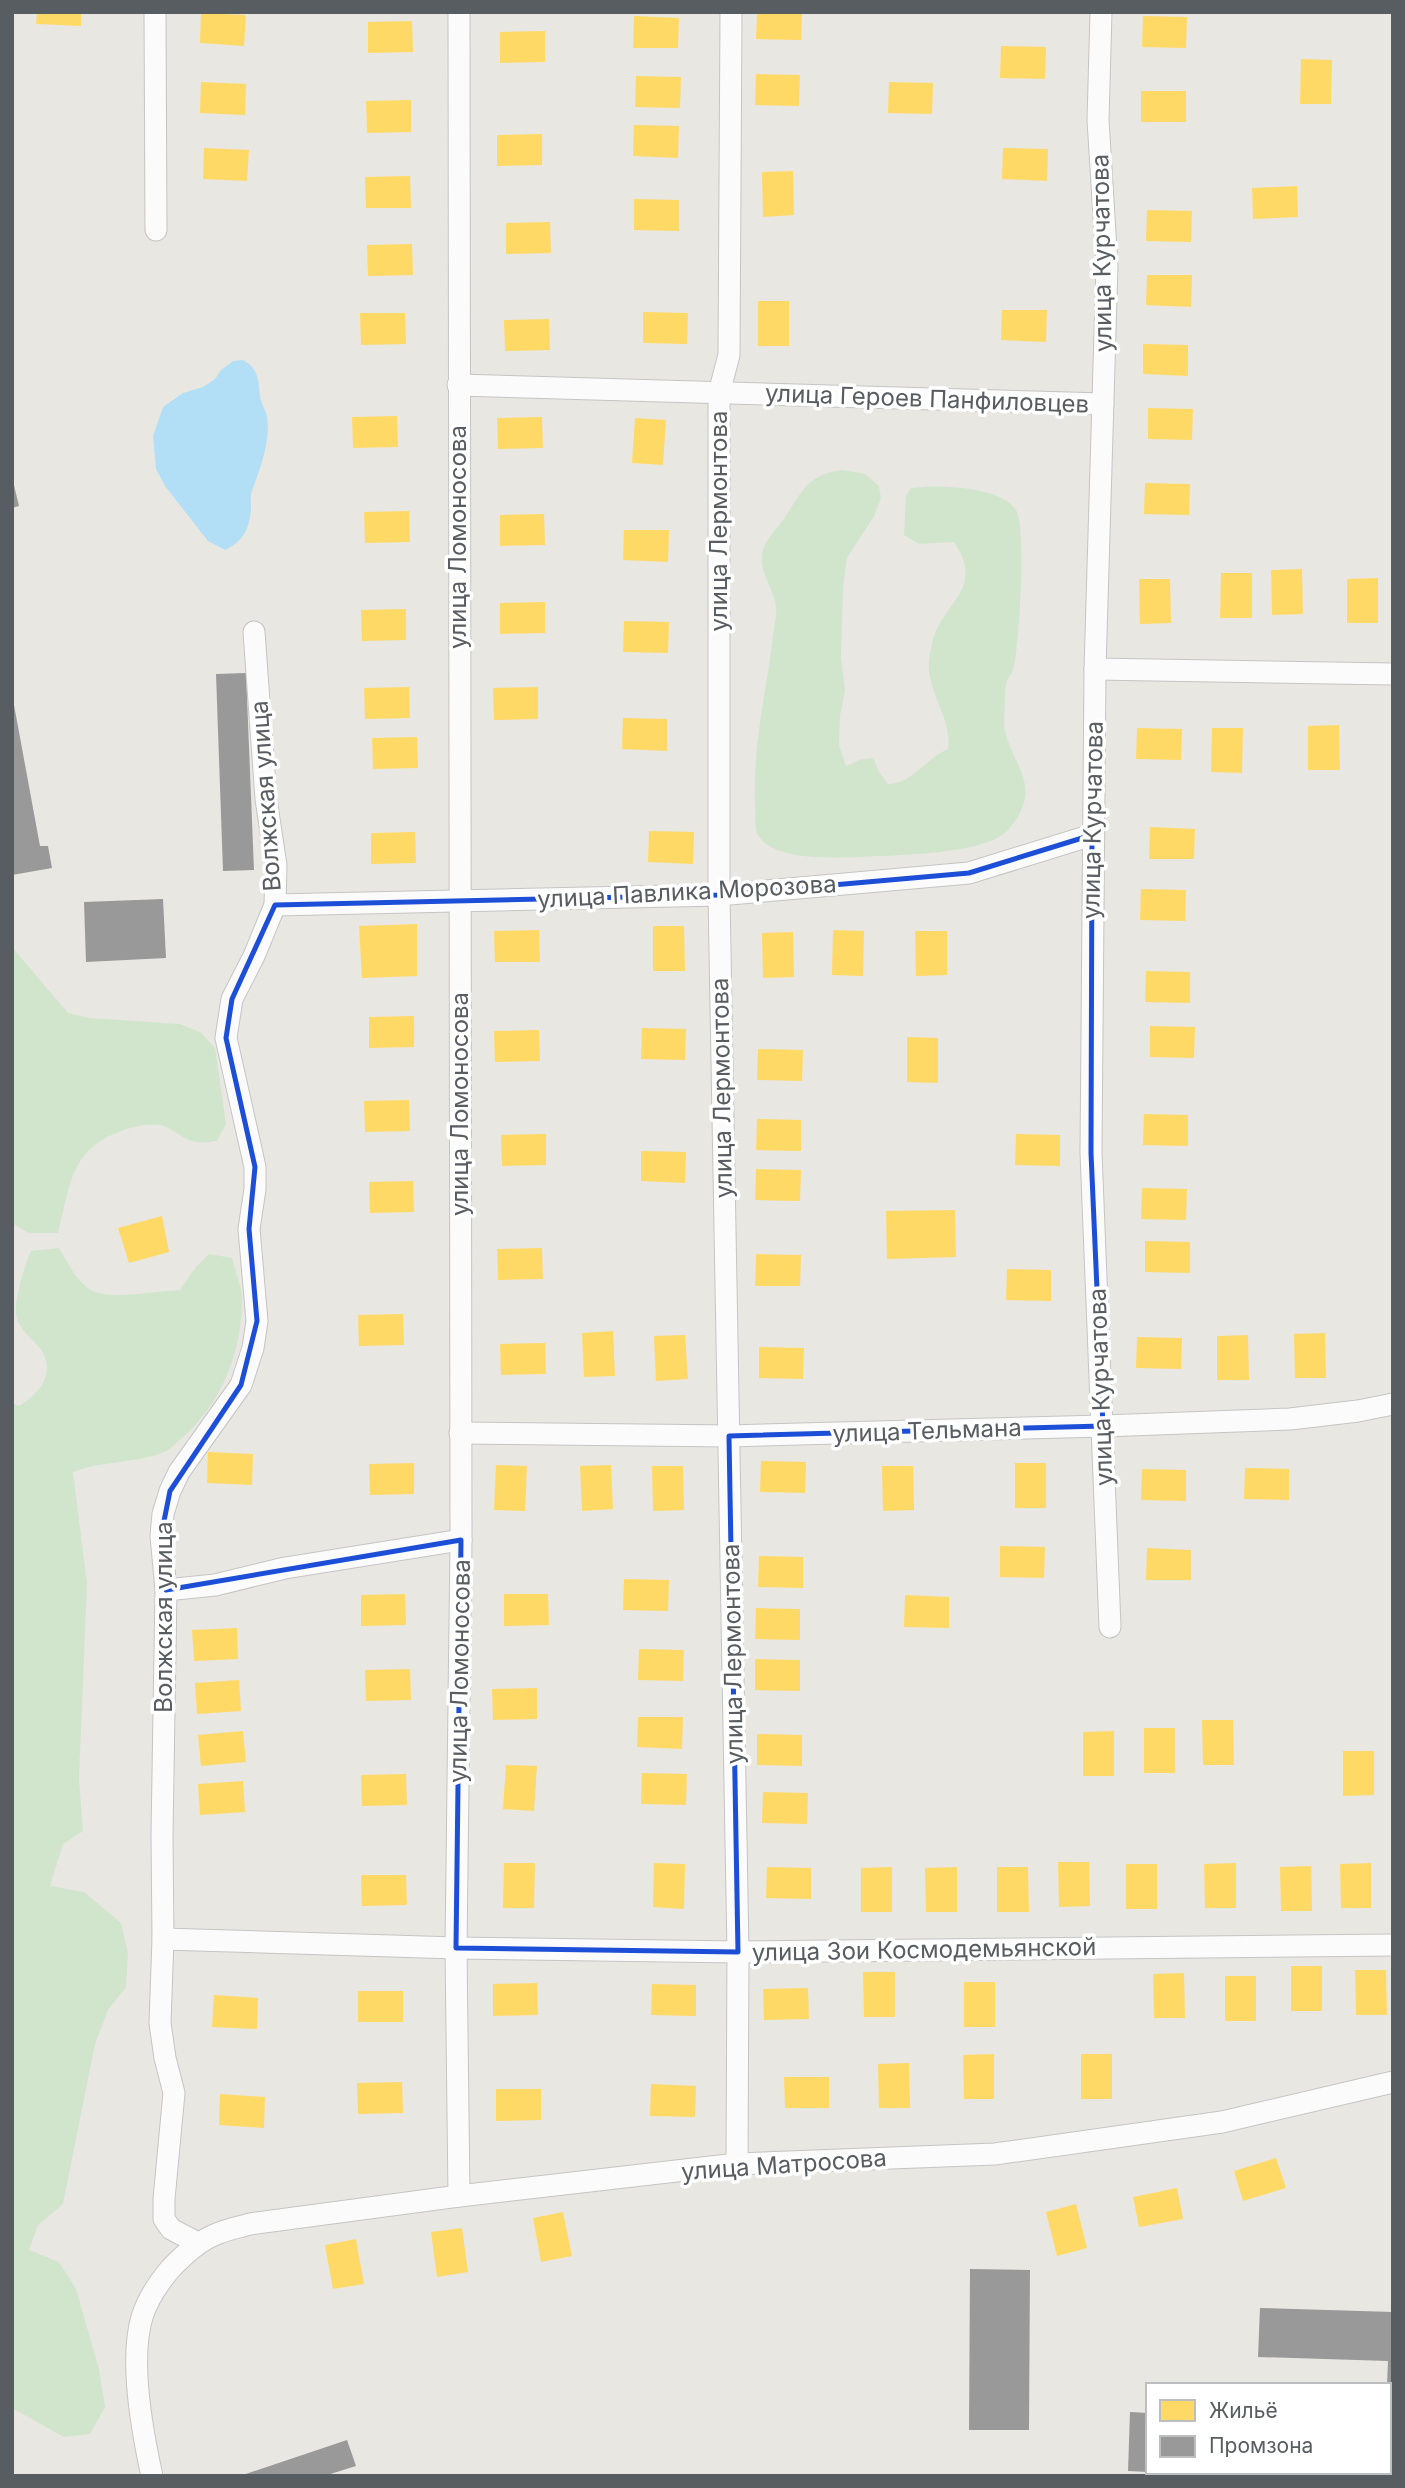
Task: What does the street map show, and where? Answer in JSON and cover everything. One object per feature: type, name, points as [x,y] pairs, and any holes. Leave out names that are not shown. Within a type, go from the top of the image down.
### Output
[{"type":"street","points":[[155,12],[156,230]]},
{"type":"street","name":"улица Ломоносова","points":[[459,12],[461,1540],[456,1948],[459,2196]]},
{"type":"street","name":"улица Лермонтова","points":[[731,12],[729,355],[719,393],[719,895],[738,1952],[737,2164]]},
{"type":"street","name":"улица Курчатова","points":[[1101,12],[1098,120],[1107,265],[1095,669],[1091,1153],[1110,1627]]},
{"type":"street","name":"улица Героев Панфиловцев","points":[[458,385],[1102,404]]},
{"type":"street","name":"Волжская улица","points":[[198,2243],[171,2229],[164,2218],[163,2199],[174,2093],[160,2023],[166,1590],[161,1536],[163,1514],[179,1472],[241,1385],[253,1348],[257,1321],[249,1229],[256,1189],[255,1167],[226,1038],[232,999],[254,956],[275,905],[276,865],[266,799],[254,632]]},
{"type":"street","points":[[1095,669],[1393,674]]},
{"type":"street","name":"улица Павлика Морозова","points":[[275,905],[719,895],[969,873],[1093,835]]},
{"type":"street","name":"улица Тельмана","points":[[460,1433],[729,1436],[1103,1426],[1290,1419],[1393,1404]]},
{"type":"street","points":[[166,1590],[215,1585],[285,1568],[461,1540]]},
{"type":"street","name":"улица Зои Космодемьянской","points":[[163,1939],[456,1948],[738,1952],[1393,1945]]},
{"type":"street","name":"улица Матросова","points":[[152,2476],[142,2420],[137,2355],[139,2331],[150,2298],[161,2280],[198,2243],[220,2232],[250,2224],[459,2196],[737,2164],[995,2154],[1222,2122],[1393,2082]]},
{"type":"highlighted area","points":[[1092,835],[1091,1153],[1103,1426],[729,1436],[738,1952],[456,1948],[461,1540],[166,1590],[161,1536],[170,1491],[241,1385],[257,1321],[249,1229],[255,1167],[226,1038],[232,999],[275,905],[719,895],[969,873]]},
{"type":"green space","points":[[842,470],[865,474],[879,486],[881,498],[874,516],[847,558],[843,587],[841,657],[845,691],[840,716],[839,745],[846,766],[862,759],[873,758],[888,784],[897,783],[913,775],[948,749],[947,729],[931,681],[929,661],[937,630],[964,585],[966,572],[963,558],[954,542],[919,544],[904,535],[906,496],[911,488],[967,488],[997,496],[1016,510],[1022,561],[1020,611],[1014,666],[1006,686],[1004,725],[1026,791],[1019,815],[998,838],[961,849],[939,852],[819,857],[776,850],[758,835],[755,808],[756,764],[776,611],[775,600],[763,569],[762,553],[767,541],[808,485],[822,475]]},
{"type":"green space","points":[[12,947],[68,1013],[90,1018],[180,1024],[200,1032],[215,1048],[226,1124],[217,1141],[191,1141],[161,1125],[129,1129],[103,1140],[90,1149],[74,1173],[58,1233],[29,1233],[12,1223]]},
{"type":"green space","points":[[59,1248],[82,1283],[93,1291],[112,1295],[180,1290],[209,1254],[232,1258],[242,1299],[234,1357],[219,1392],[197,1423],[166,1451],[73,1472],[87,1584],[79,1779],[83,1831],[63,1844],[50,1886],[84,1892],[121,1923],[128,1953],[126,1987],[108,2010],[95,2044],[63,2204],[38,2225],[29,2250],[59,2262],[76,2289],[99,2369],[105,2407],[90,2434],[64,2437],[12,2408],[12,1403],[19,1406],[32,1396],[42,1384],[47,1369],[43,1353],[17,1320],[20,1282],[31,1251]]},
{"type":"water","points":[[243,360],[257,375],[268,426],[264,455],[251,493],[247,527],[241,538],[225,550],[208,541],[165,486],[156,469],[153,436],[163,407],[183,393],[203,387],[233,361]]},
{"type":"building: Жильё","points":[[37,12],[81,12],[81,26],[36,24]]},
{"type":"building: Жильё","points":[[757,12],[802,12],[801,40],[756,39]]},
{"type":"building: Жильё","points":[[201,13],[246,15],[244,46],[200,43]]},
{"type":"building: Жильё","points":[[634,16],[679,18],[678,48],[633,48]]},
{"type":"building: Жильё","points":[[1143,16],[1187,17],[1186,48],[1142,47]]},
{"type":"building: Жильё","points":[[412,21],[413,52],[368,53],[368,22]]},
{"type":"building: Жильё","points":[[545,31],[545,62],[500,63],[500,32]]},
{"type":"building: Жильё","points":[[1001,46],[1046,47],[1045,79],[1000,78]]},
{"type":"building: Жильё","points":[[1301,59],[1332,60],[1331,104],[1300,104]]},
{"type":"building: Жильё","points":[[756,74],[800,75],[799,106],[755,105]]},
{"type":"building: Жильё","points":[[636,76],[681,77],[680,108],[635,107]]},
{"type":"building: Жильё","points":[[201,82],[246,84],[245,115],[200,113]]},
{"type":"building: Жильё","points":[[889,82],[933,83],[932,114],[888,113]]},
{"type":"building: Жильё","points":[[1141,91],[1186,91],[1186,122],[1141,122]]},
{"type":"building: Жильё","points":[[411,100],[411,132],[367,133],[366,101]]},
{"type":"building: Жильё","points":[[634,125],[679,126],[678,158],[633,156]]},
{"type":"building: Жильё","points":[[542,134],[542,165],[497,166],[497,135]]},
{"type":"building: Жильё","points":[[204,148],[249,150],[247,181],[203,179]]},
{"type":"building: Жильё","points":[[1003,148],[1048,149],[1047,181],[1002,179]]},
{"type":"building: Жильё","points":[[793,171],[794,215],[763,217],[762,172]]},
{"type":"building: Жильё","points":[[410,176],[411,208],[366,208],[365,177]]},
{"type":"building: Жильё","points":[[1297,186],[1298,217],[1253,219],[1252,188]]},
{"type":"building: Жильё","points":[[634,199],[679,200],[679,231],[634,230]]},
{"type":"building: Жильё","points":[[1147,210],[1192,211],[1191,242],[1146,241]]},
{"type":"building: Жильё","points":[[550,222],[551,253],[506,254],[506,223]]},
{"type":"building: Жильё","points":[[412,244],[413,275],[368,276],[367,245]]},
{"type":"building: Жильё","points":[[1147,275],[1192,275],[1191,307],[1146,305]]},
{"type":"building: Жильё","points":[[758,301],[789,301],[789,346],[758,346]]},
{"type":"building: Жильё","points":[[1002,310],[1047,310],[1046,342],[1001,340]]},
{"type":"building: Жильё","points":[[643,312],[688,313],[687,344],[643,343]]},
{"type":"building: Жильё","points":[[360,313],[405,313],[406,344],[361,345]]},
{"type":"building: Жильё","points":[[549,319],[550,350],[505,351],[504,320]]},
{"type":"building: Жильё","points":[[1143,344],[1188,345],[1188,376],[1143,374]]},
{"type":"building: Жильё","points":[[1148,408],[1193,409],[1192,440],[1148,439]]},
{"type":"building: Жильё","points":[[397,416],[398,447],[353,448],[352,417]]},
{"type":"building: Жильё","points":[[542,417],[543,448],[498,449],[497,418]]},
{"type":"building: Жильё","points":[[635,418],[666,420],[663,465],[632,463]]},
{"type":"building: Жильё","points":[[1145,483],[1190,484],[1189,515],[1144,514]]},
{"type":"building: Жильё","points":[[409,511],[410,542],[365,543],[364,512]]},
{"type":"building: Жильё","points":[[544,514],[545,545],[500,546],[500,515]]},
{"type":"building: Жильё","points":[[624,530],[669,530],[668,562],[623,560]]},
{"type":"building: Жильё","points":[[1302,569],[1303,614],[1272,615],[1271,570]]},
{"type":"building: Жильё","points":[[1221,573],[1252,573],[1252,618],[1220,618]]},
{"type":"building: Жильё","points":[[1378,578],[1378,623],[1347,623],[1347,579]]},
{"type":"building: Жильё","points":[[1139,579],[1170,579],[1171,623],[1140,624]]},
{"type":"building: Жильё","points":[[545,602],[545,633],[500,634],[500,603]]},
{"type":"building: Жильё","points":[[406,609],[406,640],[362,641],[361,610]]},
{"type":"building: Жильё","points":[[624,621],[669,622],[668,653],[623,652]]},
{"type":"building: Жильё","points":[[409,687],[410,718],[365,719],[364,688]]},
{"type":"building: Жильё","points":[[538,687],[538,719],[494,720],[493,688]]},
{"type":"building: Жильё","points":[[623,718],[667,719],[667,751],[622,749]]},
{"type":"building: Жильё","points":[[1339,725],[1340,770],[1308,770],[1308,726]]},
{"type":"building: Жильё","points":[[1137,728],[1182,729],[1181,760],[1136,759]]},
{"type":"building: Жильё","points":[[1212,728],[1243,728],[1242,773],[1211,772]]},
{"type":"building: Жильё","points":[[417,737],[418,768],[373,769],[372,738]]},
{"type":"building: Жильё","points":[[1150,827],[1195,829],[1194,859],[1149,859]]},
{"type":"building: Жильё","points":[[649,831],[694,832],[693,864],[648,862]]},
{"type":"building: Жильё","points":[[415,832],[416,863],[371,864],[371,833]]},
{"type":"building: Жильё","points":[[1141,889],[1186,890],[1185,921],[1140,920]]},
{"type":"building: Жильё","points":[[417,924],[417,976],[362,978],[359,926]]},
{"type":"building: Жильё","points":[[653,926],[684,926],[685,971],[653,971]]},
{"type":"building: Жильё","points":[[539,930],[540,962],[495,962],[494,931]]},
{"type":"building: Жильё","points":[[833,930],[864,931],[863,976],[832,975]]},
{"type":"building: Жильё","points":[[915,931],[947,931],[947,975],[916,976]]},
{"type":"building: Жильё","points":[[793,932],[794,977],[763,978],[762,933]]},
{"type":"building: Жильё","points":[[1146,971],[1190,972],[1190,1003],[1145,1002]]},
{"type":"building: Жильё","points":[[414,1016],[414,1047],[369,1048],[369,1017]]},
{"type":"building: Жильё","points":[[1150,1026],[1195,1027],[1194,1058],[1150,1057]]},
{"type":"building: Жильё","points":[[642,1028],[686,1029],[685,1060],[641,1059]]},
{"type":"building: Жильё","points":[[539,1030],[540,1061],[495,1062],[494,1031]]},
{"type":"building: Жильё","points":[[907,1037],[938,1038],[938,1083],[907,1082]]},
{"type":"building: Жильё","points":[[758,1049],[803,1050],[802,1081],[757,1080]]},
{"type":"building: Жильё","points":[[409,1100],[410,1131],[365,1132],[364,1101]]},
{"type":"building: Жильё","points":[[1144,1114],[1188,1115],[1188,1146],[1143,1145]]},
{"type":"building: Жильё","points":[[757,1119],[801,1120],[801,1151],[756,1150]]},
{"type":"building: Жильё","points":[[546,1134],[546,1165],[502,1166],[501,1135]]},
{"type":"building: Жильё","points":[[1016,1134],[1060,1135],[1060,1166],[1015,1165]]},
{"type":"building: Жильё","points":[[641,1151],[686,1152],[685,1183],[641,1181]]},
{"type":"building: Жильё","points":[[756,1169],[801,1170],[800,1201],[755,1200]]},
{"type":"building: Жильё","points":[[413,1181],[414,1212],[370,1213],[369,1182]]},
{"type":"building: Жильё","points":[[1142,1188],[1187,1189],[1186,1220],[1141,1219]]},
{"type":"building: Жильё","points":[[955,1210],[956,1257],[887,1259],[886,1211]]},
{"type":"building: Жильё","points":[[162,1216],[169,1252],[129,1263],[118,1228]]},
{"type":"building: Жильё","points":[[1145,1241],[1190,1242],[1190,1273],[1145,1272]]},
{"type":"building: Жильё","points":[[542,1248],[543,1279],[498,1280],[497,1249]]},
{"type":"building: Жильё","points":[[756,1254],[801,1255],[800,1286],[755,1286]]},
{"type":"building: Жильё","points":[[1007,1269],[1051,1270],[1051,1301],[1006,1300]]},
{"type":"building: Жильё","points":[[403,1314],[404,1345],[359,1346],[358,1315]]},
{"type":"building: Жильё","points":[[613,1331],[615,1376],[584,1377],[582,1333]]},
{"type":"building: Жильё","points":[[1325,1333],[1326,1378],[1295,1378],[1294,1334]]},
{"type":"building: Жильё","points":[[685,1335],[688,1379],[656,1381],[654,1336]]},
{"type":"building: Жильё","points":[[1248,1335],[1249,1380],[1217,1380],[1217,1336]]},
{"type":"building: Жильё","points":[[1137,1337],[1182,1338],[1181,1369],[1136,1368]]},
{"type":"building: Жильё","points":[[545,1343],[546,1374],[501,1375],[500,1344]]},
{"type":"building: Жильё","points":[[759,1347],[804,1348],[803,1379],[759,1378]]},
{"type":"building: Жильё","points":[[208,1452],[253,1454],[252,1485],[207,1483]]},
{"type":"building: Жильё","points":[[761,1461],[806,1462],[805,1493],[760,1492]]},
{"type":"building: Жильё","points":[[414,1463],[414,1494],[370,1495],[369,1464]]},
{"type":"building: Жильё","points":[[1015,1463],[1046,1463],[1046,1508],[1015,1508]]},
{"type":"building: Жильё","points":[[496,1465],[527,1466],[525,1511],[494,1510]]},
{"type":"building: Жильё","points":[[611,1465],[613,1509],[582,1511],[580,1466]]},
{"type":"building: Жильё","points":[[652,1466],[683,1466],[684,1510],[653,1511]]},
{"type":"building: Жильё","points":[[882,1466],[913,1466],[914,1510],[883,1511]]},
{"type":"building: Жильё","points":[[1245,1468],[1289,1469],[1289,1500],[1244,1499]]},
{"type":"building: Жильё","points":[[1142,1469],[1186,1470],[1186,1501],[1141,1500]]},
{"type":"building: Жильё","points":[[1000,1546],[1045,1547],[1044,1578],[1000,1577]]},
{"type":"building: Жильё","points":[[1147,1548],[1191,1550],[1191,1580],[1146,1580]]},
{"type":"building: Жильё","points":[[759,1556],[803,1557],[803,1588],[758,1587]]},
{"type":"building: Жильё","points":[[624,1579],[669,1580],[668,1611],[623,1610]]},
{"type":"building: Жильё","points":[[405,1594],[406,1625],[361,1626],[361,1595]]},
{"type":"building: Жильё","points":[[504,1594],[548,1594],[549,1625],[504,1626]]},
{"type":"building: Жильё","points":[[905,1595],[949,1597],[949,1628],[904,1627]]},
{"type":"building: Жильё","points":[[756,1608],[800,1609],[800,1640],[755,1639]]},
{"type":"building: Жильё","points":[[237,1628],[238,1659],[194,1661],[192,1630]]},
{"type":"building: Жильё","points":[[639,1649],[684,1650],[683,1681],[638,1680]]},
{"type":"building: Жильё","points":[[755,1659],[800,1660],[800,1691],[755,1690]]},
{"type":"building: Жильё","points":[[410,1669],[411,1700],[366,1701],[365,1670]]},
{"type":"building: Жильё","points":[[239,1680],[241,1711],[197,1714],[195,1683]]},
{"type":"building: Жильё","points":[[537,1688],[537,1719],[493,1720],[492,1689]]},
{"type":"building: Жильё","points":[[638,1717],[683,1717],[682,1749],[637,1747]]},
{"type":"building: Жильё","points":[[1202,1720],[1233,1720],[1234,1765],[1203,1765]]},
{"type":"building: Жильё","points":[[1144,1728],[1175,1728],[1175,1773],[1144,1773]]},
{"type":"building: Жильё","points":[[243,1731],[246,1762],[201,1766],[198,1735]]},
{"type":"building: Жильё","points":[[1114,1731],[1114,1776],[1083,1776],[1083,1732]]},
{"type":"building: Жильё","points":[[757,1734],[802,1735],[802,1766],[757,1765]]},
{"type":"building: Жильё","points":[[1343,1751],[1374,1751],[1374,1795],[1343,1796]]},
{"type":"building: Жильё","points":[[506,1765],[537,1766],[534,1811],[503,1809]]},
{"type":"building: Жильё","points":[[642,1773],[687,1774],[686,1805],[641,1804]]},
{"type":"building: Жильё","points":[[406,1774],[407,1805],[362,1806],[361,1775]]},
{"type":"building: Жильё","points":[[243,1781],[245,1812],[200,1815],[198,1784]]},
{"type":"building: Жильё","points":[[763,1792],[808,1793],[807,1824],[762,1823]]},
{"type":"building: Жильё","points":[[1058,1862],[1089,1862],[1090,1906],[1059,1907]]},
{"type":"building: Жильё","points":[[504,1863],[535,1863],[534,1908],[503,1908]]},
{"type":"building: Жильё","points":[[654,1863],[685,1864],[684,1909],[653,1907]]},
{"type":"building: Жильё","points":[[1236,1863],[1236,1908],[1205,1908],[1204,1864]]},
{"type":"building: Жильё","points":[[1371,1863],[1371,1908],[1341,1908],[1340,1864]]},
{"type":"building: Жильё","points":[[1126,1864],[1157,1864],[1157,1909],[1126,1909]]},
{"type":"building: Жильё","points":[[1311,1866],[1312,1911],[1281,1911],[1280,1867]]},
{"type":"building: Жильё","points":[[767,1867],[811,1868],[811,1899],[766,1898]]},
{"type":"building: Жильё","points":[[892,1867],[892,1912],[861,1912],[861,1868]]},
{"type":"building: Жильё","points":[[957,1867],[957,1912],[926,1912],[925,1868]]},
{"type":"building: Жильё","points":[[997,1867],[1028,1867],[1029,1912],[997,1912]]},
{"type":"building: Жильё","points":[[361,1875],[406,1875],[407,1905],[362,1906]]},
{"type":"building: Жильё","points":[[1291,1966],[1322,1966],[1322,2011],[1291,2011]]},
{"type":"building: Жильё","points":[[1355,1970],[1386,1970],[1387,2015],[1356,2015]]},
{"type":"building: Жильё","points":[[863,1972],[895,1972],[895,2017],[864,2017]]},
{"type":"building: Жильё","points":[[1184,1973],[1185,2018],[1154,2018],[1153,1974]]},
{"type":"building: Жильё","points":[[1225,1976],[1256,1976],[1256,2021],[1225,2021]]},
{"type":"building: Жильё","points":[[964,1982],[995,1982],[995,2027],[964,2027]]},
{"type":"building: Жильё","points":[[537,1983],[538,2015],[493,2016],[493,1984]]},
{"type":"building: Жильё","points":[[652,1984],[696,1985],[696,2016],[651,2015]]},
{"type":"building: Жильё","points":[[808,1988],[809,2019],[764,2020],[763,1989]]},
{"type":"building: Жильё","points":[[358,1991],[403,1991],[403,2022],[358,2022]]},
{"type":"building: Жильё","points":[[214,1995],[258,1998],[257,2029],[212,2027]]},
{"type":"building: Жильё","points":[[994,2054],[994,2099],[964,2099],[963,2055]]},
{"type":"building: Жильё","points":[[1081,2054],[1112,2054],[1112,2099],[1081,2099]]},
{"type":"building: Жильё","points":[[909,2063],[910,2108],[879,2108],[878,2064]]},
{"type":"building: Жильё","points":[[784,2077],[829,2077],[829,2108],[785,2108]]},
{"type":"building: Жильё","points":[[402,2082],[403,2113],[358,2114],[357,2083]]},
{"type":"building: Жильё","points":[[651,2084],[696,2086],[695,2117],[650,2116]]},
{"type":"building: Жильё","points":[[496,2089],[541,2089],[541,2120],[496,2121]]},
{"type":"building: Жильё","points":[[220,2094],[265,2097],[264,2128],[219,2125]]},
{"type":"building: Жильё","points":[[1276,2158],[1286,2188],[1243,2201],[1234,2171]]},
{"type":"building: Жильё","points":[[1177,2188],[1183,2219],[1139,2227],[1133,2197]]},
{"type":"building: Жильё","points":[[1076,2204],[1087,2248],[1057,2256],[1046,2212]]},
{"type":"building: Жильё","points":[[563,2212],[572,2256],[541,2262],[533,2218]]},
{"type":"building: Жильё","points":[[462,2228],[468,2272],[437,2277],[431,2232]]},
{"type":"building: Жильё","points":[[356,2239],[364,2284],[333,2289],[325,2245]]},
{"type":"building: Промзона","points":[[12,477],[19,506],[12,508]]},
{"type":"building: Промзона","points":[[246,673],[254,870],[223,871],[216,674]]},
{"type":"building: Промзона","points":[[12,694],[40,846],[48,846],[52,868],[12,875]]},
{"type":"building: Промзона","points":[[163,899],[166,958],[86,962],[84,902]]},
{"type":"building: Промзона","points":[[970,2269],[1030,2270],[1029,2430],[969,2430]]},
{"type":"building: Промзона","points":[[1260,2308],[1393,2312],[1393,2394],[1391,2383],[1387,2383],[1388,2361],[1258,2357]]},
{"type":"building: Промзона","points":[[1130,2412],[1146,2413],[1146,2472],[1128,2471]]},
{"type":"building: Промзона","points":[[347,2440],[356,2466],[324,2476],[240,2476]]},
{"type":"building: Промзона","points":[[1219,2474],[1333,2474],[1333,2476]]}]
